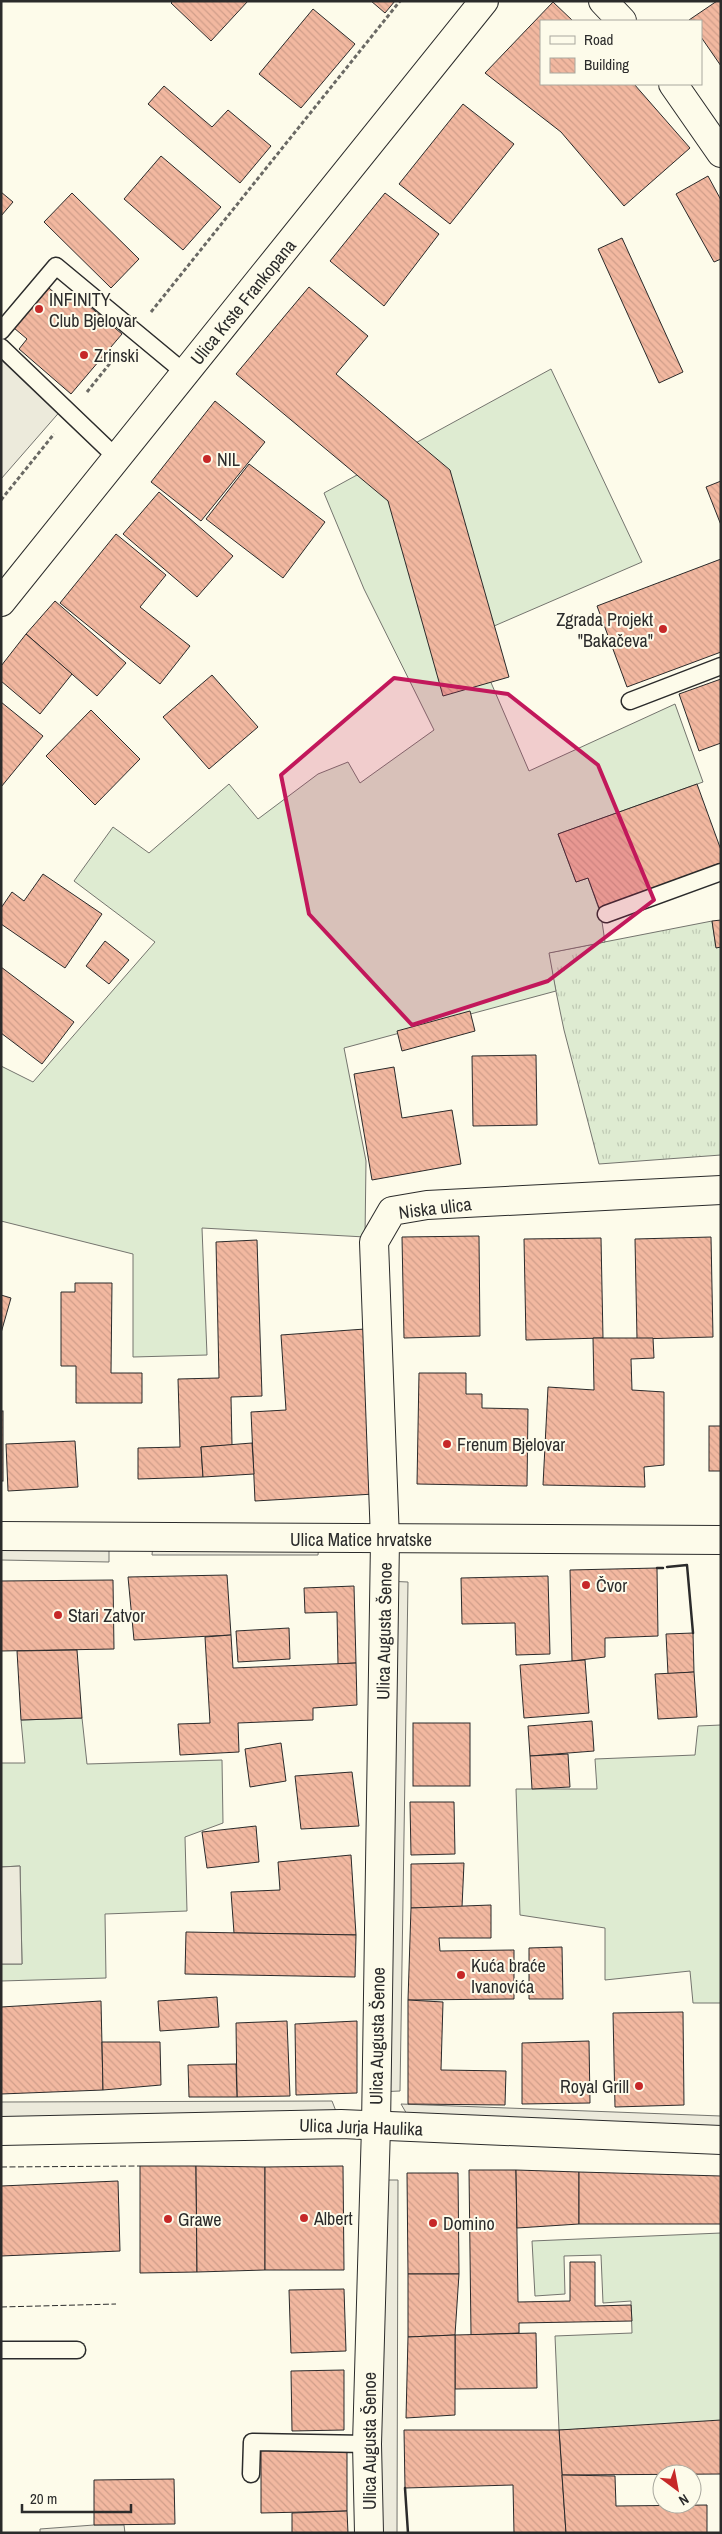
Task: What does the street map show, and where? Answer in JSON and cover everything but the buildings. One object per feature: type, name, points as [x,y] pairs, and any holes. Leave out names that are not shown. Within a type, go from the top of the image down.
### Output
[{"type":"street","name":"Ulica Krste Frankopana","points":[[1,602],[484,1]]},
{"type":"street","points":[[603,1],[621,20]]},
{"type":"street","points":[[674,85],[721,152]]},
{"type":"street","name":"Niska ulica","points":[[385,1540],[374,1242],[392,1211],[427,1205],[721,1190]]},
{"type":"street","name":"Ulica Matice hrvatske","points":[[1,1536],[385,1540],[721,1540]]},
{"type":"street","name":"Ulica Augusta Šenoe","points":[[370,2533],[368,2444],[376,2126],[385,1540]]},
{"type":"street","name":"Ulica Jurja Haulika","points":[[1,2131],[341,2124],[721,2140]]},
{"type":"lane","points":[[1,330],[56,266],[185,373]]},
{"type":"lane","points":[[1,347],[117,458]]},
{"type":"lane","points":[[630,701],[721,666]]},
{"type":"lane","points":[[606,914],[721,872]]},
{"type":"lane","points":[[1,2350],[77,2350]]},
{"type":"lane","points":[[251,2474],[252,2442],[368,2444]]},
{"type":"path","points":[[1,500],[400,1]]},
{"type":"highlighted area","points":[[394,678],[508,694],[598,765],[654,900],[548,981],[412,1025],[309,914],[281,775]]},
{"type":"green space","points":[[551,369],[642,562],[471,636],[529,771],[675,704],[703,782],[558,834],[576,882],[588,878],[601,915],[605,942],[549,953],[556,991],[344,1048],[366,1161],[365,1237],[202,1228],[207,1355],[133,1357],[133,1254],[1,1221],[1,1066],[33,1082],[155,942],[74,881],[113,827],[149,853],[229,784],[258,819],[318,774],[348,762],[360,783],[434,730],[364,589],[324,493]]},
{"type":"green space","points":[[712,921],[716,947],[721,947],[721,1155],[599,1164],[564,1030],[548,953]]},
{"type":"green space","points":[[82,1718],[87,1764],[222,1760],[223,1823],[185,1837],[187,1911],[105,1914],[106,1978],[1,1981],[1,1964],[22,1964],[20,1866],[1,1867],[1,1763],[25,1763],[21,1720]]},
{"type":"green space","points":[[721,1725],[721,2003],[693,2003],[690,1971],[605,1980],[605,1928],[520,1915],[516,1789],[597,1789],[595,1759],[695,1755],[698,1726]]},
{"type":"green space","points":[[721,2233],[721,2424],[559,2430],[555,2336],[632,2333],[631,2301],[603,2303],[601,2255],[564,2256],[565,2294],[535,2296],[532,2241]]},
{"type":"shaded area","points":[[1,347],[63,408],[1,479]]},
{"type":"shaded area","points":[[1,1542],[109,1543],[109,1562],[1,1560]]},
{"type":"shaded area","points":[[153,1543],[319,1543],[318,1555],[152,1555]]},
{"type":"shaded area","points":[[385,1581],[408,1582],[400,2091],[376,2092]]},
{"type":"shaded area","points":[[20,1866],[22,1964],[1,1964],[1,1867]]},
{"type":"shaded area","points":[[332,2101],[341,2124],[1,2131],[1,2102]]},
{"type":"shaded area","points":[[401,2104],[721,2116],[721,2140],[415,2128]]},
{"type":"shaded area","points":[[375,2180],[398,2180],[397,2533],[369,2533]]},
{"type":"shaded area","points":[[124,2525],[125,2533],[40,2533],[40,2529]]},
{"type":"fence","points":[[1,2167],[140,2166]]},
{"type":"fence","points":[[1,2307],[116,2304]]},
{"type":"wall","points":[[667,1567],[687,1565],[693,1633]]},
{"type":"wall","points":[[657,1568],[663,1568]]},
{"type":"wall","points":[[405,2488],[408,2533]]},
{"type":"place","name":"INFINITY Club Bjelovar","points":[[39,309]]},
{"type":"place","name":"Zrinski","points":[[84,355]]},
{"type":"place","name":"NIL","points":[[207,459]]},
{"type":"place","name":"Zgrada Projekt \"Bakačeva\"","points":[[663,629]]},
{"type":"place","name":"Frenum Bjelovar","points":[[447,1444]]},
{"type":"place","name":"Čvor","points":[[586,1585]]},
{"type":"place","name":"Stari Zatvor","points":[[58,1615]]},
{"type":"place","name":"Kuća braće Ivanovića","points":[[461,1975]]},
{"type":"place","name":"Royal Grill","points":[[639,2086]]},
{"type":"place","name":"Albert","points":[[304,2218]]},
{"type":"place","name":"Grawe","points":[[168,2219]]},
{"type":"place","name":"Domino","points":[[433,2223]]}]
